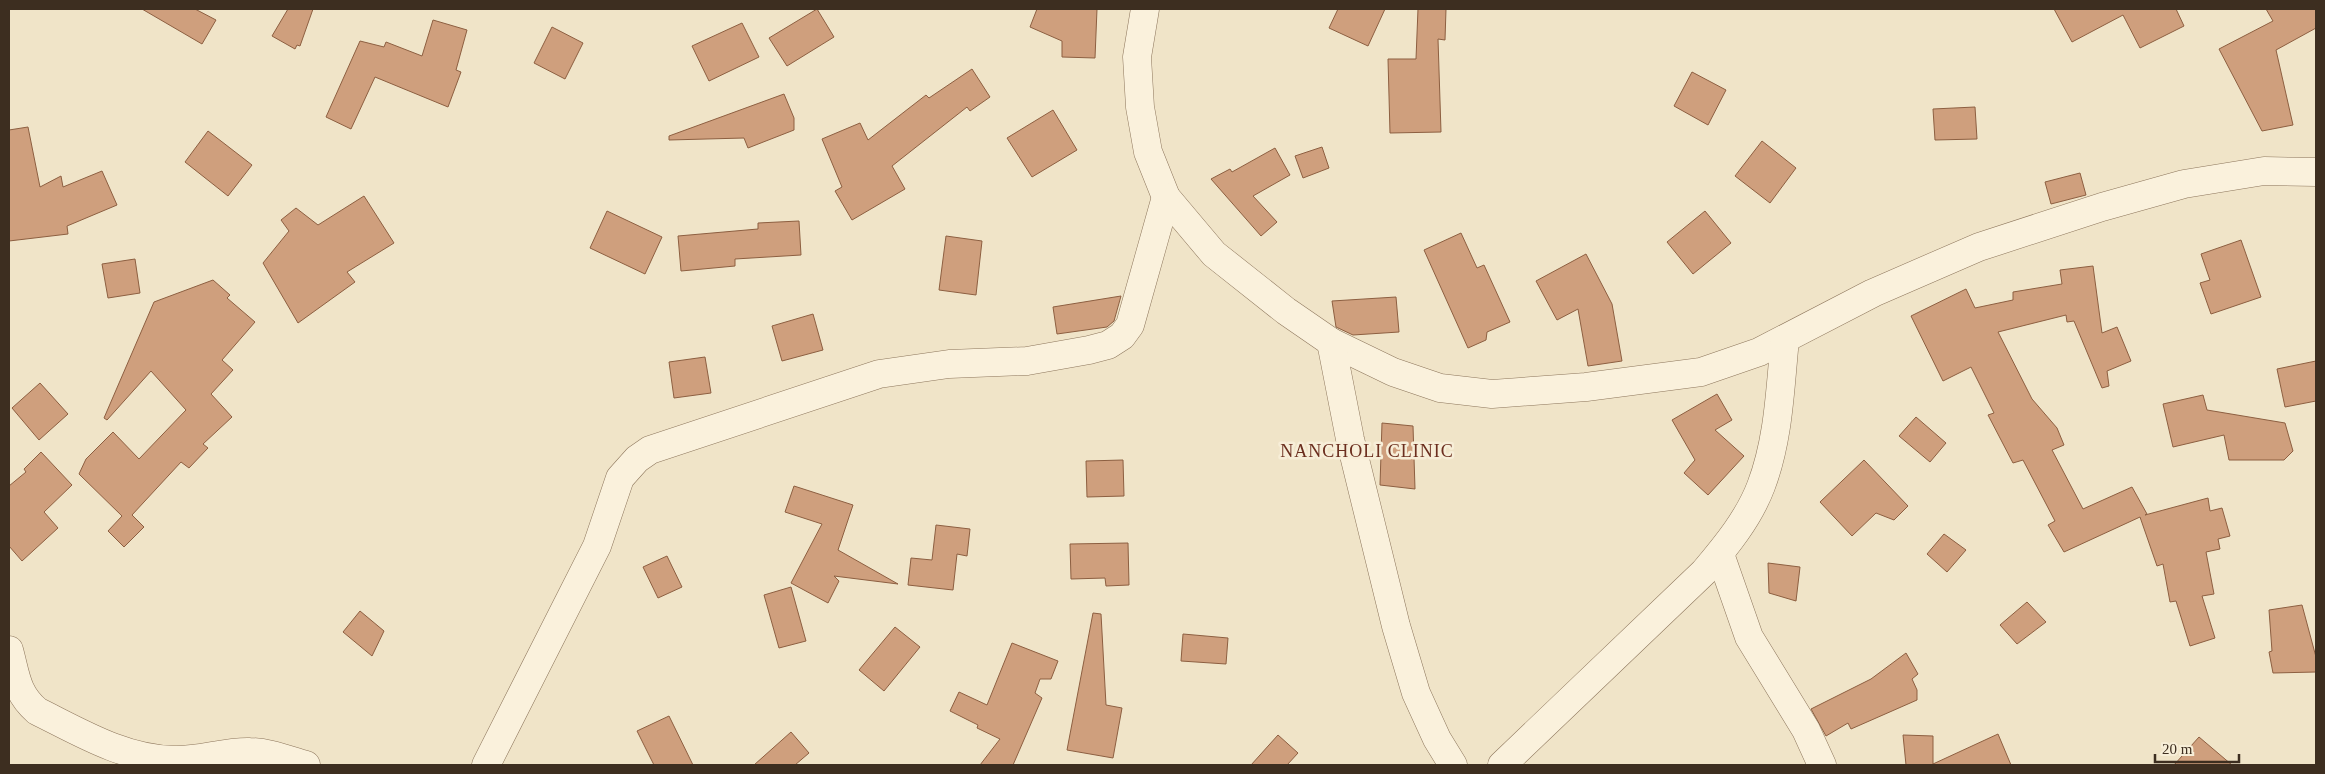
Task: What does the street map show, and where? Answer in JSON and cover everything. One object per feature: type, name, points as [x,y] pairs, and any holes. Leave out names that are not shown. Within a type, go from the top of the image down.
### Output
[{"type":"street","points":[[1146,9],[1137,56],[1140,107],[1148,152],[1166,197],[1214,254],[1286,311],[1332,342],[1393,372],[1440,388],[1492,394],[1586,387],[1701,372],[1759,352],[1873,293],[1979,247],[2102,207],[2184,184],[2264,171],[2316,172]]},
{"type":"street","points":[[486,765],[598,546],[620,478],[637,458],[650,450],[879,374],[949,364],[1027,361],[1108,345],[1122,336],[1130,325],[1166,197]]},
{"type":"street","points":[[1502,765],[1697,578],[1720,554],[1744,518],[1761,486],[1777,428],[1784,338]]},
{"type":"street","points":[[1332,342],[1350,439],[1396,626],[1416,693],[1437,739],[1453,765]]},
{"type":"street","points":[[1720,554],[1750,637],[1806,730],[1822,765]]},
{"type":"street","points":[[9,650],[21,694],[28,703],[37,711],[111,748],[143,757],[174,760],[248,752],[262,753],[306,765]]},
{"type":"building","points":[[142,9],[195,9],[216,20],[202,44]]},
{"type":"building","points":[[288,9],[313,9],[300,46],[297,45],[295,49],[272,36]]},
{"type":"building","points":[[817,9],[834,37],[787,66],[769,38]]},
{"type":"building","points":[[1037,9],[1097,9],[1095,58],[1062,57],[1062,41],[1030,27]]},
{"type":"building","points":[[1338,9],[1385,9],[1368,46],[1329,28]]},
{"type":"building","points":[[1418,9],[1446,9],[1445,40],[1438,39],[1441,132],[1390,133],[1388,59],[1416,59]]},
{"type":"building","points":[[2054,9],[2176,9],[2184,26],[2140,48],[2123,15],[2072,42]]},
{"type":"building","points":[[2266,9],[2316,9],[2316,28],[2276,50],[2293,125],[2262,131],[2219,49],[2273,21]]},
{"type":"building","points":[[433,20],[467,30],[456,70],[461,72],[448,107],[375,77],[351,129],[326,117],[360,41],[384,47],[386,42],[422,56]]},
{"type":"building","points":[[742,23],[759,57],[709,81],[692,46]]},
{"type":"building","points":[[552,27],[583,43],[565,79],[534,63]]},
{"type":"building","points":[[972,69],[990,97],[970,111],[967,107],[892,166],[905,189],[852,220],[835,191],[842,187],[822,139],[860,123],[868,140],[926,95],[929,98]]},
{"type":"building","points":[[1692,72],[1726,90],[1708,125],[1674,106]]},
{"type":"building","points":[[784,94],[794,118],[794,130],[748,148],[744,138],[669,140],[669,136]]},
{"type":"building","points":[[1975,107],[1977,139],[1935,140],[1933,109]]},
{"type":"building","points":[[1053,110],[1077,150],[1032,177],[1007,138]]},
{"type":"building","points":[[28,127],[40,187],[61,176],[63,187],[102,171],[117,205],[67,226],[68,234],[9,241],[9,130]]},
{"type":"building","points":[[208,131],[252,165],[228,196],[185,162]]},
{"type":"building","points":[[1762,141],[1796,168],[1770,203],[1735,176]]},
{"type":"building","points":[[1322,147],[1329,168],[1303,178],[1295,156]]},
{"type":"building","points":[[1275,148],[1290,175],[1253,196],[1277,222],[1261,236],[1211,179],[1230,169],[1232,172]]},
{"type":"building","points":[[2080,173],[2086,195],[2051,204],[2045,182]]},
{"type":"building","points":[[364,196],[394,243],[347,272],[355,282],[298,323],[263,263],[289,231],[281,220],[296,208],[318,225]]},
{"type":"building","points":[[607,211],[662,237],[645,274],[590,248]]},
{"type":"building","points":[[1705,211],[1731,243],[1693,274],[1667,242]]},
{"type":"building","points":[[799,221],[801,255],[735,259],[735,266],[681,271],[678,236],[758,229],[758,223]]},
{"type":"building","points":[[1461,233],[1477,268],[1484,265],[1510,322],[1487,332],[1486,340],[1468,348],[1424,250]]},
{"type":"building","points":[[946,236],[982,241],[976,295],[939,290]]},
{"type":"building","points":[[2241,240],[2261,297],[2211,314],[2200,283],[2210,280],[2201,254]]},
{"type":"building","points":[[1586,254],[1612,304],[1622,361],[1588,366],[1578,309],[1557,320],[1536,281]]},
{"type":"building","points":[[135,259],[140,293],[108,298],[102,264]]},
{"type":"building","points":[[2093,266],[2102,333],[2117,327],[2131,361],[2107,371],[2109,386],[2102,388],[2074,321],[2067,322],[2066,315],[1998,332],[2032,399],[2057,428],[2064,445],[2052,450],[2083,509],[2132,487],[2147,514],[2145,515],[2208,498],[2210,511],[2222,508],[2230,536],[2218,539],[2220,549],[2206,552],[2214,594],[2202,596],[2215,638],[2190,646],[2176,601],[2170,602],[2163,564],[2157,566],[2140,517],[2064,552],[2048,525],[2055,521],[2023,460],[2013,463],[1988,415],[1994,413],[1971,367],[1943,381],[1911,316],[1966,289],[1975,308],[2013,300],[2013,292],[2062,284],[2060,270]]},
{"type":"building","points":[[213,280],[230,295],[227,298],[255,322],[222,360],[233,370],[211,394],[232,417],[203,444],[208,448],[189,468],[181,462],[132,515],[144,527],[124,547],[108,531],[122,516],[79,474],[86,459],[113,432],[139,459],[186,410],[151,371],[107,420],[104,418],[154,302]]},
{"type":"building","points":[[1121,296],[1114,321],[1107,327],[1057,334],[1053,307]]},
{"type":"building","points":[[1396,297],[1399,332],[1353,335],[1336,327],[1332,301]]},
{"type":"building","points":[[813,314],[823,350],[782,361],[772,326]]},
{"type":"building","points":[[705,357],[711,393],[674,398],[669,362]]},
{"type":"building","points":[[2316,361],[2316,401],[2285,407],[2277,369]]},
{"type":"building","points":[[40,383],[68,414],[39,440],[12,408]]},
{"type":"building","points":[[1717,394],[1732,420],[1715,430],[1744,456],[1708,495],[1684,473],[1695,460],[1672,420]]},
{"type":"building","points":[[2203,395],[2207,410],[2285,423],[2293,451],[2284,460],[2229,460],[2224,435],[2173,447],[2163,404]]},
{"type":"building","points":[[1916,417],[1946,443],[1930,462],[1899,436]]},
{"type":"building","points":[[1382,423],[1413,426],[1415,489],[1380,485]]},
{"type":"building","points":[[41,452],[72,485],[44,512],[58,528],[22,561],[9,546],[9,486],[26,472],[24,469]]},
{"type":"building","points":[[1123,460],[1124,496],[1087,497],[1086,461]]},
{"type":"building","points":[[1864,460],[1908,506],[1894,520],[1876,513],[1852,536],[1820,502]]},
{"type":"building","points":[[794,486],[853,505],[838,550],[898,584],[834,576],[839,581],[828,603],[791,583],[822,524],[785,512]]},
{"type":"building","points":[[936,525],[970,529],[967,556],[957,554],[953,590],[908,585],[911,558],[932,560]]},
{"type":"building","points":[[1944,534],[1966,550],[1947,572],[1927,554]]},
{"type":"building","points":[[1128,543],[1129,585],[1106,586],[1105,578],[1071,579],[1070,544]]},
{"type":"building","points":[[667,556],[682,587],[658,598],[643,567]]},
{"type":"building","points":[[1768,563],[1800,567],[1796,601],[1769,593]]},
{"type":"building","points":[[791,587],[806,641],[779,648],[764,595]]},
{"type":"building","points":[[2027,602],[2046,622],[2017,644],[2000,625]]},
{"type":"building","points":[[2302,605],[2316,657],[2316,672],[2273,673],[2269,652],[2272,651],[2269,610]]},
{"type":"building","points":[[360,611],[384,631],[372,656],[343,632]]},
{"type":"building","points":[[1093,613],[1101,614],[1106,705],[1122,708],[1113,758],[1067,750]]},
{"type":"building","points":[[895,627],[920,647],[884,691],[859,670]]},
{"type":"building","points":[[1183,634],[1228,638],[1226,664],[1181,661]]},
{"type":"building","points":[[1012,643],[1058,661],[1051,679],[1040,679],[1035,693],[1042,698],[1013,765],[980,765],[1000,739],[977,728],[978,725],[950,711],[959,692],[987,705]]},
{"type":"building","points":[[1906,653],[1918,674],[1912,679],[1917,690],[1917,700],[1851,729],[1848,723],[1826,736],[1811,709],[1871,679]]},
{"type":"building","points":[[669,716],[693,765],[654,765],[637,731]]},
{"type":"building","points":[[791,732],[809,753],[795,765],[754,765]]},
{"type":"building","points":[[1998,734],[2011,765],[1906,765],[1903,735],[1933,736],[1933,764]]},
{"type":"building","points":[[1278,735],[1298,753],[1287,765],[1251,765]]},
{"type":"building","points":[[2199,737],[2232,765],[2174,765]]},
{"type":"district","name":"NANCHOLI CLINIC","points":[[1367,451]]}]
